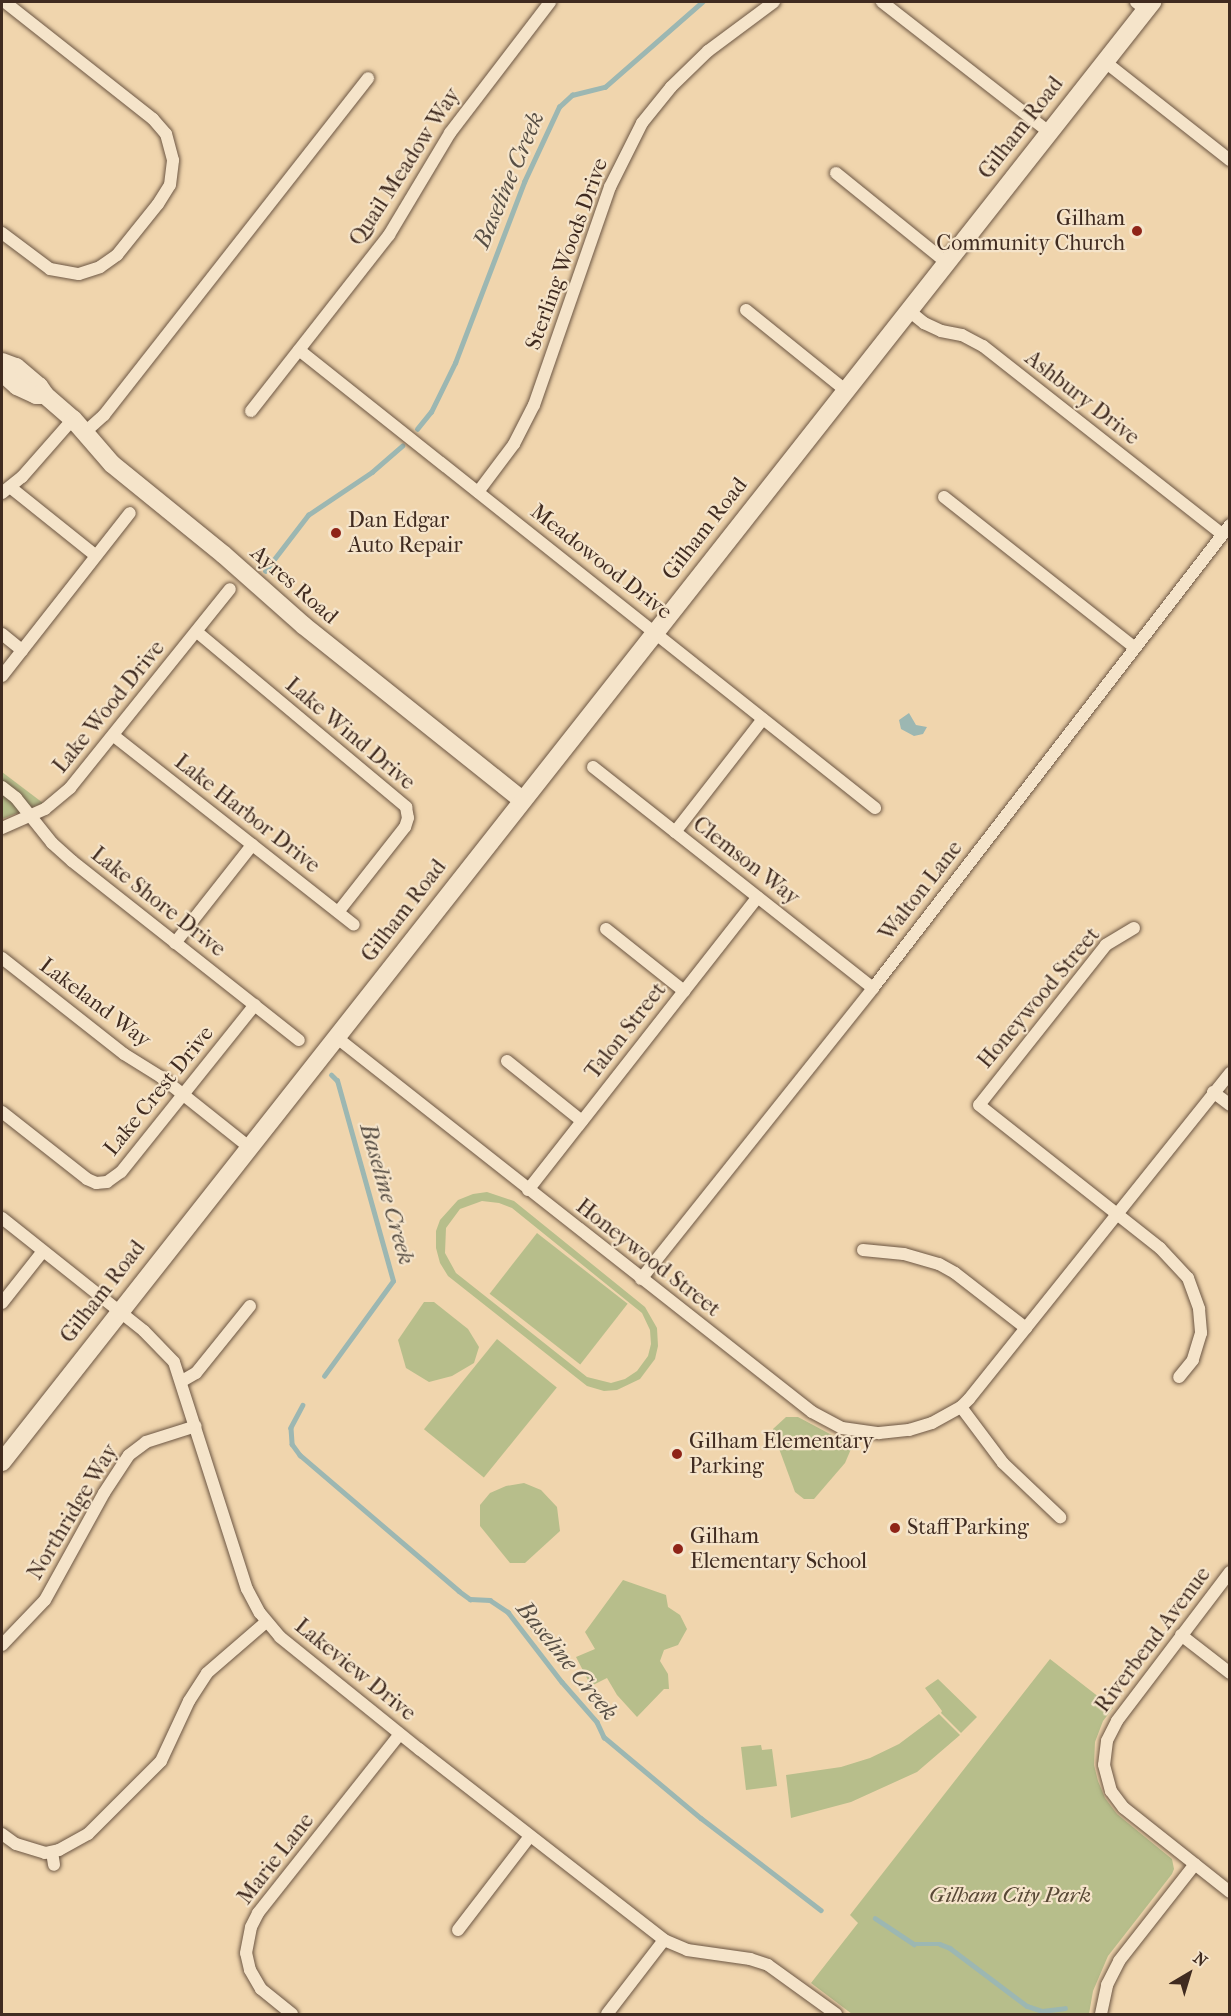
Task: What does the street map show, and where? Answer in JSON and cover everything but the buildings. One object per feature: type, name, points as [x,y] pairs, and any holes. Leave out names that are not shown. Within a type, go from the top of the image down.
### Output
[{"type":"street","points":[[2,233],[50,269],[79,274],[100,267],[117,255],[158,204],[170,185],[173,160],[166,134],[153,118],[5,2]]},
{"type":"street","name":"Quail Meadow Way","points":[[251,411],[389,235],[450,133],[549,2]]},
{"type":"street","name":"Sterling Woods Drive","points":[[478,492],[514,444],[534,405],[610,187],[642,123],[670,87],[708,51],[774,2]]},
{"type":"street","points":[[882,2],[1049,132]]},
{"type":"street","name":"Gilham Road","points":[[2,1462],[1049,132],[1104,61],[1144,4]]},
{"type":"street","points":[[1104,61],[1230,160]]},
{"type":"street","points":[[96,556],[6,490],[79,426],[104,415],[368,78]]},
{"type":"street","points":[[836,173],[946,262]]},
{"type":"street","points":[[746,310],[845,390]]},
{"type":"street","name":"Ashbury Drive","points":[[908,310],[924,323],[941,331],[962,335],[983,346],[1226,530]]},
{"type":"street","name":"Meadowood Drive","points":[[299,351],[875,808]]},
{"type":"street","name":"Ayres Road","points":[[3,364],[16,367],[39,386],[45,395],[79,426],[112,464],[224,555],[303,625],[522,800]]},
{"type":"street","points":[[944,497],[1135,648]]},
{"type":"street","points":[[2,676],[130,513]]},
{"type":"street","name":"Walton Lane","points":[[641,1279],[873,988],[1226,530]]},
{"type":"street","name":"Lake Wood Drive","points":[[2,828],[30,817],[57,801],[114,736],[230,589]]},
{"type":"street","name":"Lake Wind Drive","points":[[197,632],[406,807],[408,818],[405,826],[338,912]]},
{"type":"street","points":[[2,634],[22,650]]},
{"type":"street","points":[[675,832],[763,718]]},
{"type":"street","name":"Lake Harbor Drive","points":[[114,736],[354,924]]},
{"type":"street","name":"Clemson Way","points":[[593,767],[873,988]]},
{"type":"street","name":"Lake Shore Drive","points":[[2,787],[16,798],[30,817],[72,861],[299,1040]]},
{"type":"street","points":[[176,943],[252,845]]},
{"type":"street","name":"Talon Street","points":[[528,1190],[758,897]]},
{"type":"street","name":"Honeywood Street","points":[[1134,928],[1106,945],[979,1105],[1176,1261],[1195,1292],[1200,1309],[1201,1333],[1193,1360],[1179,1377]]},
{"type":"street","points":[[606,929],[684,991]]},
{"type":"street","name":"Lakeland Way","points":[[2,958],[129,1058],[156,1073],[249,1147]]},
{"type":"street","name":"Lake Crest Drive","points":[[2,1112],[87,1179],[96,1183],[116,1178],[255,1005]]},
{"type":"street","name":"Honeywood Street","points":[[336,1037],[641,1279],[826,1421],[855,1431],[894,1432],[932,1423],[961,1407],[1230,1072]]},
{"type":"street","points":[[507,1061],[582,1121]]},
{"type":"street","points":[[1213,1092],[1230,1105]]},
{"type":"street","name":"Lakeview Drive","points":[[2,1218],[119,1311],[166,1352],[182,1381],[247,1590],[266,1622],[280,1637],[400,1734],[664,1940],[687,1950],[750,1959],[768,1965],[836,2014]]},
{"type":"street","points":[[863,1250],[904,1254],[939,1264],[955,1273],[1026,1328]]},
{"type":"street","points":[[2,1303],[43,1251]]},
{"type":"street","points":[[182,1381],[196,1373],[250,1306]]},
{"type":"street","points":[[961,1407],[1003,1463],[1060,1517]]},
{"type":"street","name":"Northridge Way","points":[[2,1645],[45,1600],[108,1486],[129,1455],[146,1442],[196,1426]]},
{"type":"street","name":"Riverbend Avenue","points":[[1230,1572],[1116,1722],[1107,1741],[1104,1765],[1108,1783],[1117,1801],[1230,1892]]},
{"type":"street","points":[[2,1834],[53,1859],[88,1834],[153,1770],[167,1750],[200,1682],[266,1622]]},
{"type":"street","points":[[1181,1635],[1230,1673]]},
{"type":"street","name":"Marie Lane","points":[[292,2014],[261,1989],[250,1970],[246,1953],[251,1927],[258,1913],[400,1734]]},
{"type":"street","points":[[458,1930],[530,1836]]},
{"type":"street","points":[[1101,2014],[1107,1985],[1119,1961],[1195,1864]]},
{"type":"street","points":[[607,2014],[664,1940]]},
{"type":"green space","points":[[2,772],[43,803],[2,819]]},
{"type":"green space","points":[[487,1192],[514,1201],[645,1307],[657,1328],[658,1346],[655,1359],[640,1379],[617,1390],[604,1391],[587,1386],[448,1276],[440,1263],[436,1248],[436,1231],[440,1220],[458,1200]],"holes":[[[482,1201],[499,1203],[512,1208],[642,1313],[650,1330],[651,1344],[648,1356],[637,1371],[625,1379],[611,1383],[587,1377],[456,1273],[445,1253],[446,1228],[460,1209]]]},
{"type":"green space","points":[[537,1233],[628,1304],[580,1364],[490,1294]]},
{"type":"green space","points":[[424,1302],[434,1302],[468,1329],[479,1347],[474,1363],[452,1376],[429,1382],[406,1368],[398,1340]]},
{"type":"green space","points":[[497,1339],[557,1387],[484,1478],[424,1429]]},
{"type":"green space","points":[[786,1417],[798,1417],[845,1442],[851,1449],[845,1463],[814,1499],[804,1499],[795,1492],[774,1435],[773,1429]]},
{"type":"green space","points":[[524,1483],[541,1490],[557,1507],[560,1531],[525,1563],[510,1563],[480,1526],[480,1505],[490,1493],[506,1486]]},
{"type":"green space","points":[[623,1580],[666,1595],[668,1607],[680,1615],[687,1629],[678,1645],[664,1650],[660,1661],[668,1674],[669,1689],[664,1689],[637,1717],[617,1695],[607,1678],[591,1686],[576,1657],[595,1649],[585,1632]]},
{"type":"green space","name":"Gilham City Park","points":[[1050,1659],[1113,1708],[1103,1721],[1095,1742],[1094,1765],[1098,1781],[1105,1798],[1117,1814],[1172,1859],[1174,1869],[1172,1874],[1108,1956],[1093,1991],[1089,2014],[852,2014],[811,1983],[858,1923],[850,1915]]},
{"type":"green space","points":[[938,1679],[977,1717],[961,1733],[941,1713],[942,1711],[925,1688]]},
{"type":"green space","points":[[939,1714],[960,1735],[917,1772],[851,1802],[791,1818],[786,1775],[841,1767],[870,1758],[899,1744]]},
{"type":"green space","points":[[761,1745],[762,1750],[772,1749],[777,1786],[746,1790],[741,1747]]},
{"type":"water","points":[[909,713],[916,725],[927,727],[923,734],[914,736],[901,729],[899,720]]},
{"type":"waterway","name":"Baseline Creek","points":[[417,429],[431,412],[455,363],[524,182],[559,107],[572,95],[605,87],[702,2]]},
{"type":"waterway","name":"Baseline Creek","points":[[265,571],[308,515],[372,472],[402,446]]},
{"type":"waterway","name":"Baseline Creek","points":[[324,1376],[393,1281],[337,1081],[331,1075]]},
{"type":"waterway","name":"Baseline Creek","points":[[303,1405],[291,1428],[292,1444],[300,1455],[459,1591],[470,1599],[490,1600],[508,1612],[562,1682],[597,1722],[604,1737],[701,1818],[821,1910]]},
{"type":"waterway","points":[[875,1918],[914,1944],[940,1944],[950,1948],[1027,2006],[1042,2011],[1065,2008]]},
{"type":"place","name":"Gilham Community Church","points":[[1137,231]]},
{"type":"place","name":"Dan Edgar Auto Repair","points":[[336,533]]},
{"type":"place","name":"Gilham Elementary Parking","points":[[677,1454]]},
{"type":"place","name":"Staff Parking","points":[[895,1528]]},
{"type":"place","name":"Gilham Elementary School","points":[[678,1549]]}]
